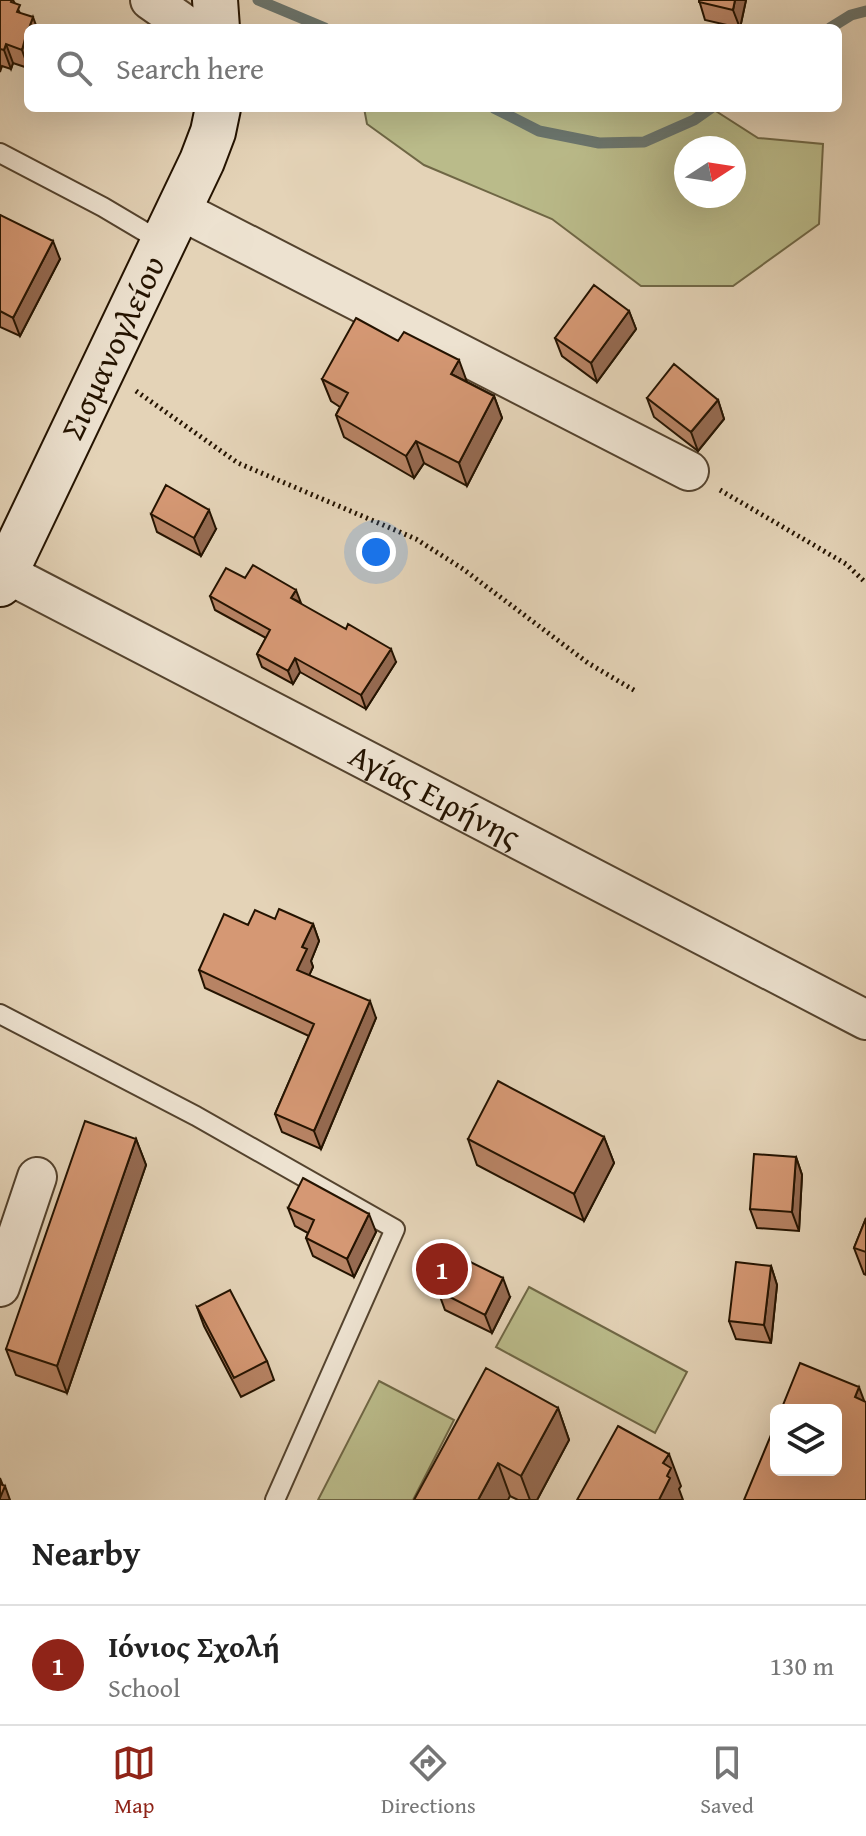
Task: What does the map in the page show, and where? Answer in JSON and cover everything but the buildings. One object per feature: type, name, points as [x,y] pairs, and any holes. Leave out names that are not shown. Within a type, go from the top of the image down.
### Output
[{"type":"street","points":[[150,0],[184,24]]},
{"type":"street","points":[[215,0],[217,24]]},
{"type":"street","name":"Σισμανογλείου","points":[[2,575],[207,149],[217,112]]},
{"type":"street","points":[[170,225],[689,471]]},
{"type":"street","name":"Αγίας Ειρήνης","points":[[2,575],[866,1020]]},
{"type":"street","points":[[0,1287],[37,1177]]},
{"type":"lane","points":[[0,153],[103,207],[170,225]]},
{"type":"lane","points":[[0,1014],[196,1116],[395,1229],[275,1500]]},
{"type":"path","points":[[102,368],[238,463],[416,539],[463,569],[588,663],[637,692]]},
{"type":"path","points":[[689,471],[846,564],[866,583]]},
{"type":"green space","points":[[365,112],[717,112],[758,138],[823,144],[819,224],[733,286],[641,286],[552,219],[424,165],[367,124]]},
{"type":"green space","points":[[529,1287],[687,1372],[655,1433],[496,1347]]},
{"type":"green space","points":[[379,1381],[454,1420],[413,1500],[318,1500]]},
{"type":"waterway","points":[[258,0],[315,24]]},
{"type":"waterway","points":[[836,24],[866,11]]},
{"type":"waterway","points":[[502,112],[539,131],[599,143],[644,142],[705,112]]},
{"type":"place","name":"Ιόνιος Σχολή","points":[[442,1269]]}]
